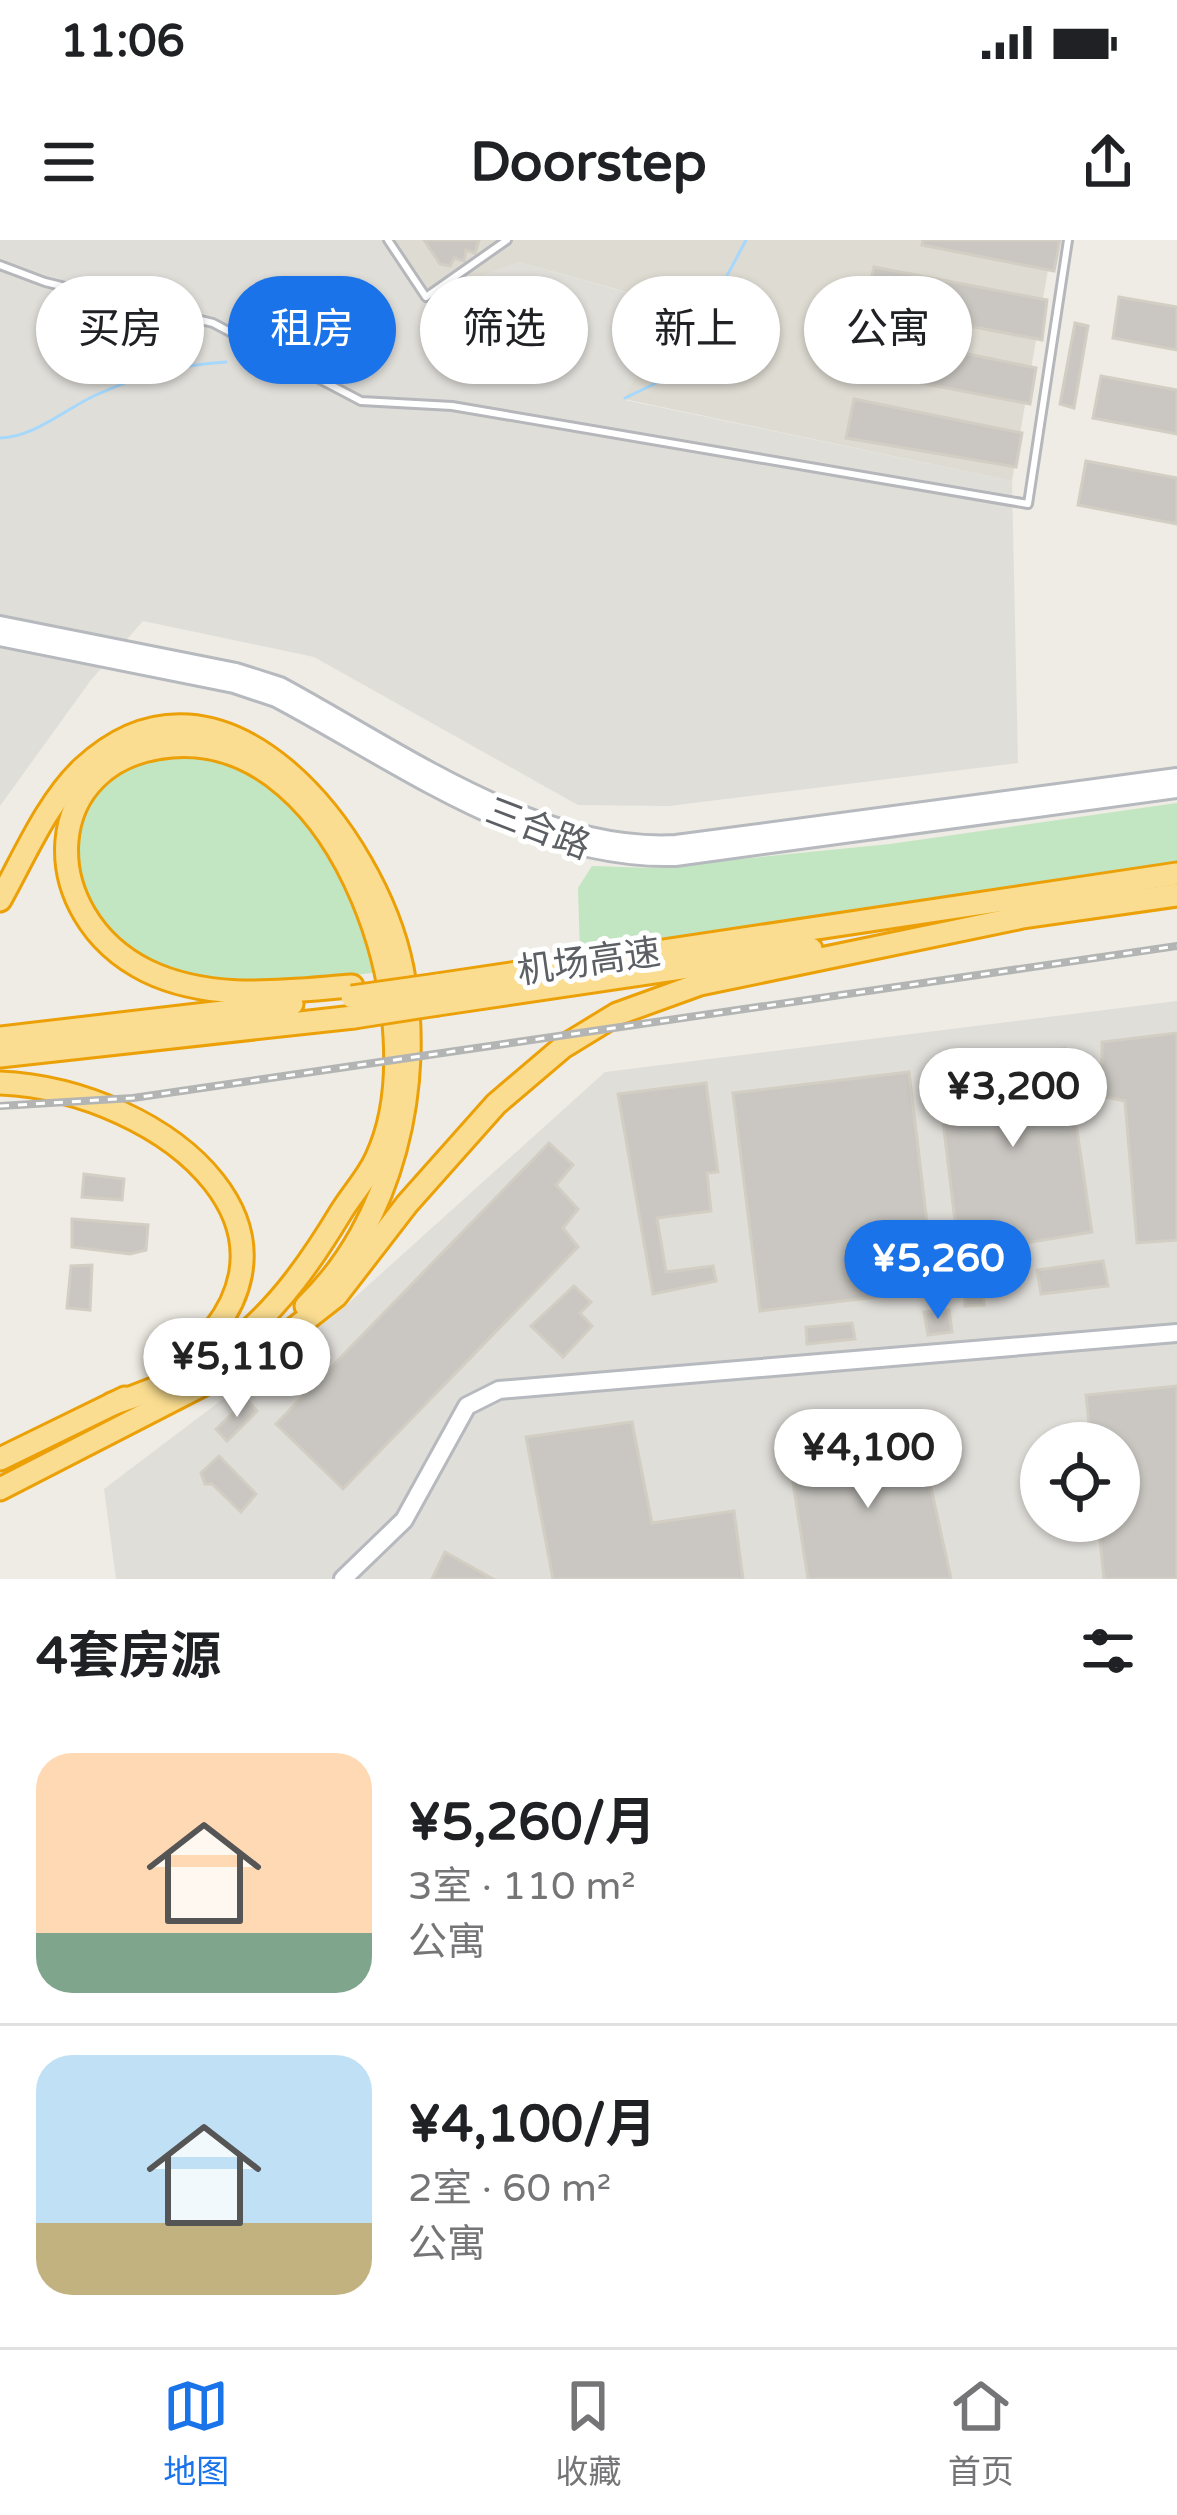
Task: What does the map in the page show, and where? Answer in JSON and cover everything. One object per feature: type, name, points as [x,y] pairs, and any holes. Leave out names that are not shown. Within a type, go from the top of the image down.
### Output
[{"type":"highway","points":[[0,900],[84,767],[127,739],[169,728],[214,731],[263,752],[310,791],[358,857],[380,898],[401,965],[410,1038],[402,1114],[378,1199],[341,1265],[249,1360]]},
{"type":"highway","points":[[0,1459],[212,1362],[256,1330],[309,1266],[376,1159],[387,1122],[394,1027],[387,970],[358,887],[336,848],[284,786],[242,758],[179,745],[134,754],[87,791],[68,831],[68,886],[95,931],[115,950],[147,970],[221,992],[353,1000]]},
{"type":"highway","name":"机场高速","points":[[437,995],[1177,874]]},
{"type":"highway","name":"机场高速","points":[[0,1038],[437,995],[1177,895]]},
{"type":"highway","points":[[0,1489],[249,1360],[336,1296],[406,1204],[496,1104],[563,1048],[617,1014],[700,984],[1018,918]]},
{"type":"highway","name":"机场高速","points":[[0,1056],[353,1000]]},
{"type":"highway","points":[[0,1083],[75,1093],[136,1116],[200,1163],[233,1216],[239,1247],[236,1283],[215,1328],[182,1363],[112,1404]]},
{"type":"main road","name":"三合路","points":[[0,625],[236,672],[280,686],[531,819],[605,842],[676,844],[1177,777]]},
{"type":"main road","name":"三合路","points":[[0,638],[234,684],[276,698],[529,831],[602,854],[675,857],[1177,789]]},
{"type":"main road","points":[[343,1579],[404,1520],[467,1406],[500,1390],[1177,1334]]},
{"type":"lane","points":[[388,240],[426,297],[507,240]]},
{"type":"lane","points":[[0,265],[45,282],[212,323],[362,401],[452,406],[1028,505],[1068,240]]},
{"type":"shaded area","points":[[0,240],[382,240],[420,289],[420,384],[588,384],[588,282],[612,288],[612,384],[633,384],[625,400],[1012,481],[1018,763],[669,806],[578,805],[314,657],[143,621],[91,680],[0,806]]},
{"type":"shaded area","points":[[382,240],[1053,240],[1012,481],[624,399],[632,384],[780,384],[780,276],[612,276],[612,288],[588,281],[588,276],[569,276],[519,262],[482,276],[420,276],[420,289]]},
{"type":"shaded area","points":[[519,262],[568,276],[482,276]]},
{"type":"shaded area","points":[[1177,1001],[1177,1579],[116,1579],[104,1489],[342,1309],[605,1072]]},
{"type":"green space","points":[[173,751],[229,759],[259,773],[285,794],[326,848],[380,972],[279,984],[204,981],[136,954],[103,927],[91,910],[78,869],[78,832],[85,811],[96,791],[121,768]]},
{"type":"green space","points":[[1177,803],[1177,867],[580,951],[578,888],[592,866],[651,868],[890,844]]},
{"type":"building","points":[[424,240],[479,240],[475,253],[466,250],[464,261],[454,258],[450,266],[440,264]]},
{"type":"building","points":[[923,240],[1060,240],[1054,271],[922,245]]},
{"type":"building","points":[[874,267],[921,276],[872,276]]},
{"type":"building","points":[[972,286],[1047,300],[1042,340],[972,327]]},
{"type":"building","points":[[1119,297],[1177,307],[1177,350],[1113,338]]},
{"type":"building","points":[[1075,323],[1088,326],[1074,408],[1060,404]]},
{"type":"building","points":[[972,355],[1036,368],[1030,404],[926,384],[972,384]]},
{"type":"building","points":[[1101,376],[1177,390],[1177,434],[1093,418]]},
{"type":"building","points":[[854,399],[1022,433],[1016,467],[846,438]]},
{"type":"building","points":[[1086,461],[1177,478],[1177,524],[1078,505]]},
{"type":"building","points":[[1177,1033],[1177,1240],[1137,1243],[1125,1101],[1100,1096],[1095,1068],[1102,1063],[1102,1042]]},
{"type":"building","points":[[1065,1049],[1092,1232],[959,1254],[936,1063]]},
{"type":"building","points":[[909,1072],[935,1290],[760,1311],[733,1093]]},
{"type":"building","points":[[706,1083],[718,1172],[707,1173],[711,1211],[657,1218],[666,1272],[713,1266],[716,1281],[653,1294],[618,1094]]},
{"type":"building","points":[[549,1143],[573,1165],[556,1185],[578,1209],[563,1228],[578,1247],[343,1489],[276,1424]]},
{"type":"building","points":[[84,1174],[124,1179],[122,1200],[82,1197]]},
{"type":"building","points":[[72,1219],[148,1225],[146,1250],[130,1254],[72,1247]]},
{"type":"building","points":[[1103,1261],[1108,1286],[1041,1294],[1037,1270]]},
{"type":"building","points":[[92,1265],[90,1310],[67,1308],[71,1266]]},
{"type":"building","points":[[981,1276],[984,1305],[965,1306],[965,1277]]},
{"type":"building","points":[[574,1286],[591,1302],[580,1313],[592,1326],[563,1357],[531,1326]]},
{"type":"building","points":[[949,1310],[952,1332],[928,1335],[924,1312]]},
{"type":"building","points":[[852,1323],[855,1339],[807,1344],[806,1327]]},
{"type":"building","points":[[1177,1386],[1177,1579],[1104,1579],[1100,1542],[1140,1542],[1140,1422],[1089,1422],[1086,1395]]},
{"type":"building","points":[[247,1400],[257,1411],[227,1441],[216,1429]]},
{"type":"building","points":[[632,1422],[652,1523],[734,1511],[743,1579],[553,1579],[526,1437]]},
{"type":"building","points":[[919,1433],[951,1579],[808,1579],[788,1450]]},
{"type":"building","points":[[219,1456],[256,1494],[241,1512],[212,1484],[205,1484],[201,1473]]},
{"type":"building","points":[[445,1552],[493,1579],[432,1579]]},
{"type":"waterway","points":[[625,398],[675,374],[746,240]]},
{"type":"waterway","points":[[0,438],[38,428],[128,382],[175,368],[226,362]]},
{"type":"railway","points":[[0,1106],[133,1098],[1177,946]]}]
